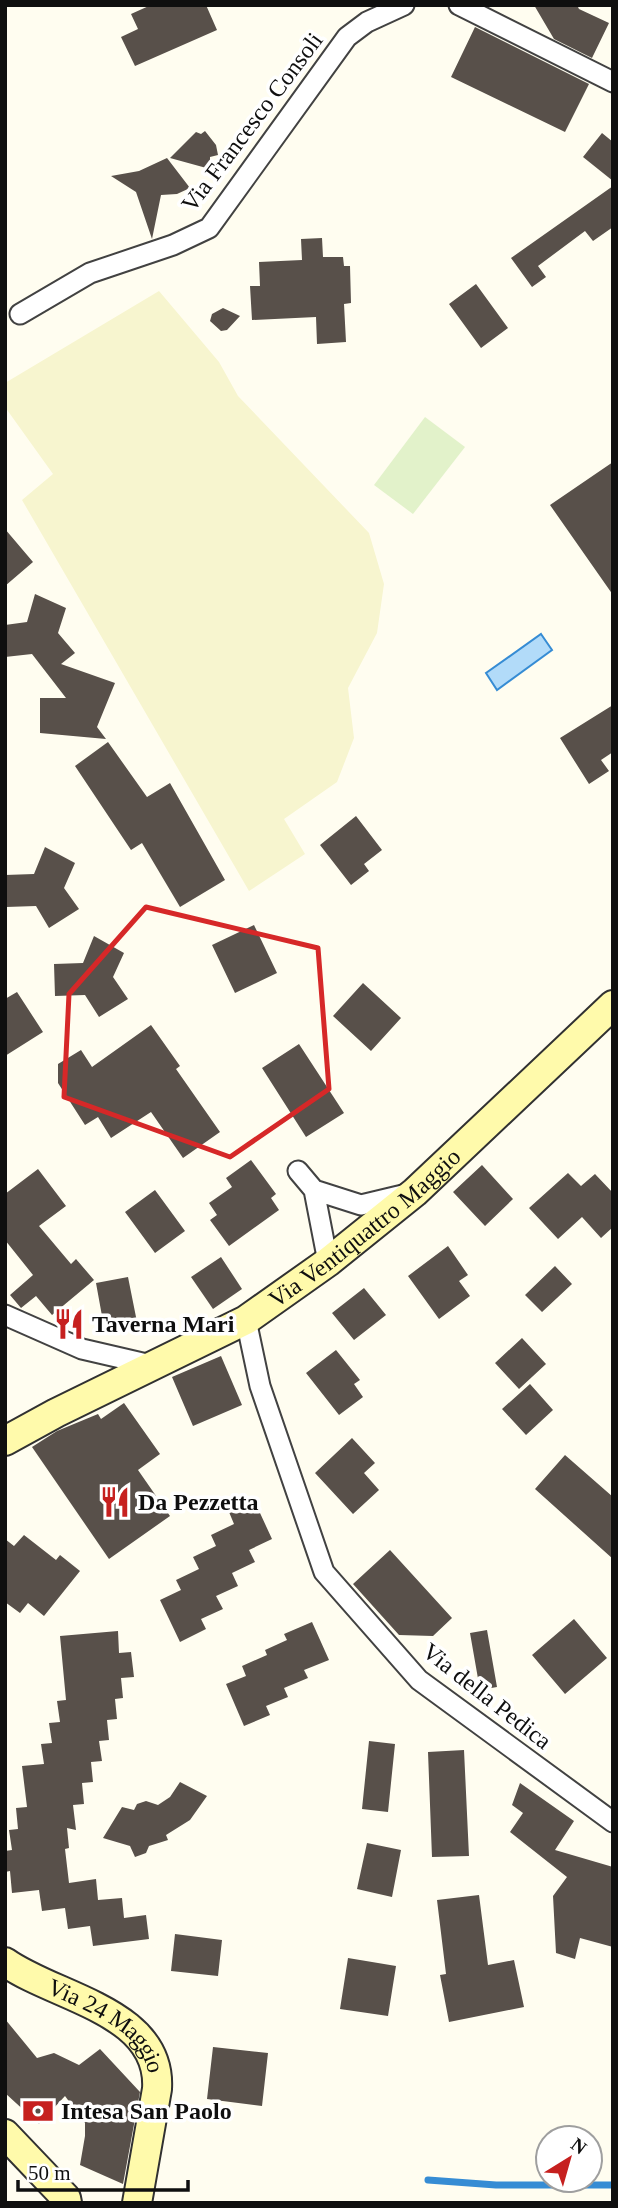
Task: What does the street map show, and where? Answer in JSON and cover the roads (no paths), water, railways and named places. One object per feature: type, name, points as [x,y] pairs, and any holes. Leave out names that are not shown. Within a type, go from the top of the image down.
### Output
[{"type":"main road","name":"Via Ventiquattro Maggio","points":[[5,1441],[246,1320],[328,1262],[415,1192],[613,1005]]},
{"type":"main road","name":"Via 24 Maggio","points":[[5,1962],[32,1978],[108,2013],[137,2034],[150,2051],[157,2071],[157,2089],[137,2203]]},
{"type":"main road","points":[[5,2134],[66,2198],[67,2203]]},
{"type":"street","name":"Via Francesco Consoli","points":[[20,314],[90,273],[173,245],[209,228],[347,37],[367,22],[404,5]]},
{"type":"street","points":[[459,5],[613,82]]},
{"type":"street","points":[[298,1171],[314,1190],[328,1262]]},
{"type":"street","points":[[314,1190],[361,1205],[415,1192]]},
{"type":"street","points":[[5,1315],[82,1349],[151,1366]]},
{"type":"street","name":"Via della Pedica","points":[[246,1320],[260,1386],[324,1572],[419,1680],[613,1822]]},
{"type":"water","points":[[541,634],[552,650],[497,690],[486,673]]},
{"type":"waterway","points":[[428,2180],[496,2185],[613,2185]]},
{"type":"place","name":"Taverna Mari","points":[[69,1324]]},
{"type":"place","name":"Da Pezzetta","points":[[115,1502]]},
{"type":"place","name":"Intesa San Paolo","points":[[38,2111]]}]
